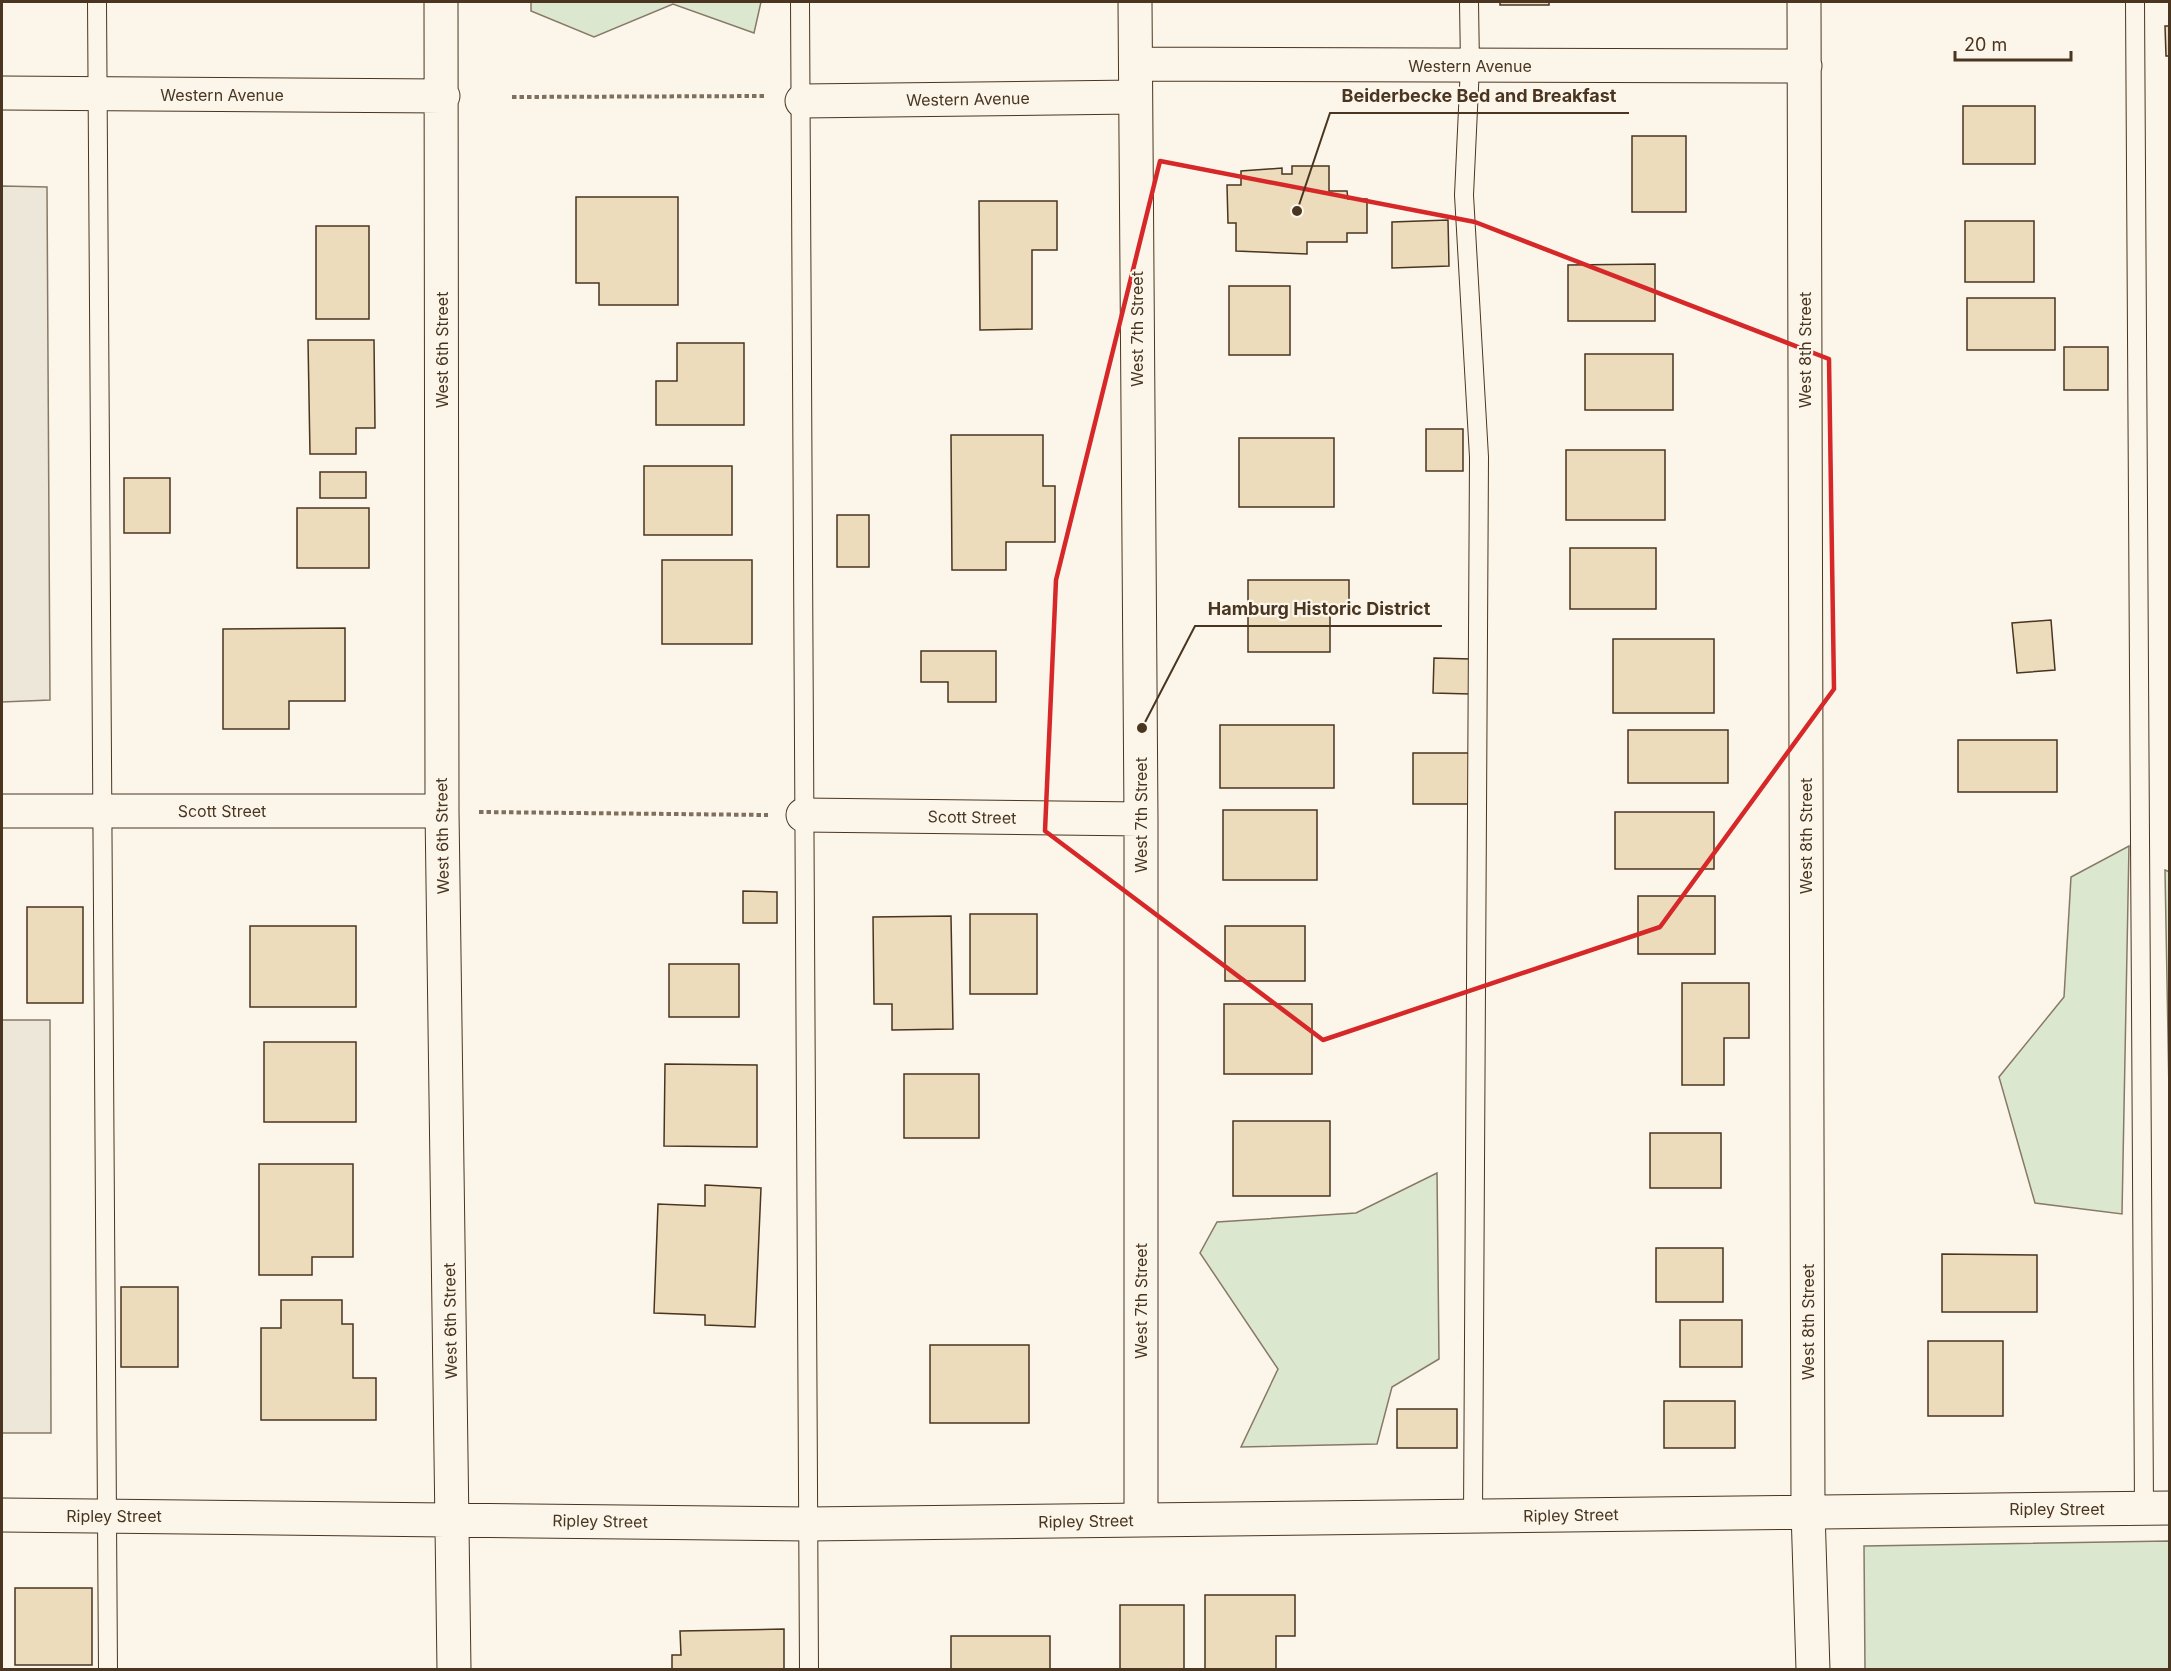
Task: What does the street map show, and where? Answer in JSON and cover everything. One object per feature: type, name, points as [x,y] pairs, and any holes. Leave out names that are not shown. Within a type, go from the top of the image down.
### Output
[{"type":"street","name":"West 6th Street","points":[[441,2],[443,96],[442,811],[454,1670]]},
{"type":"street","name":"West 7th Street","points":[[1135,2],[1141,819],[1141,1520]]},
{"type":"street","name":"West 8th Street","points":[[1804,2],[1808,1511],[1813,1670]]},
{"type":"street","name":"Western Avenue","points":[[1136,64],[1805,66]]},
{"type":"street","name":"Western Avenue","points":[[2,93],[443,96]]},
{"type":"street","name":"Western Avenue","points":[[802,101],[1135,97]]},
{"type":"street","name":"Scott Street","points":[[2,811],[442,811]]},
{"type":"street","name":"Scott Street","points":[[803,815],[1141,819]]},
{"type":"street","name":"Ripley Street","points":[[2,1515],[808,1524],[2157,1508]]},
{"type":"lane","points":[[97,2],[108,1670]]},
{"type":"lane","points":[[800,2],[809,1670]]},
{"type":"lane","points":[[1469,2],[1470,66],[1464,195],[1479,457],[1473,1516]]},
{"type":"lane","points":[[2135,2],[2157,1508]]},
{"type":"path","points":[[512,97],[779,95],[802,101]]},
{"type":"path","points":[[442,811],[803,815]]},
{"type":"highlighted area","points":[[1160,161],[1475,222],[1829,359],[1834,689],[1660,927],[1323,1040],[1045,831],[1056,580]]},
{"type":"green space","points":[[531,2],[761,2],[754,33],[673,4],[594,37],[531,11]]},
{"type":"green space","points":[[2129,846],[2122,1214],[2035,1203],[1999,1077],[2064,997],[2071,877]]},
{"type":"green space","points":[[2165,870],[2170,872],[2169,1092]]},
{"type":"green space","points":[[1437,1173],[1439,1359],[1392,1387],[1377,1444],[1241,1447],[1278,1369],[1200,1253],[1217,1222],[1356,1213]]},
{"type":"green space","points":[[2169,1541],[2169,1669],[1865,1669],[1864,1546]]},
{"type":"shaded area","points":[[2,186],[47,187],[50,700],[2,702]]},
{"type":"shaded area","points":[[2,1020],[50,1020],[51,1433],[2,1433]]},
{"type":"building","points":[[1500,2],[1549,2],[1549,5],[1500,5]]},
{"type":"building","points":[[2165,26],[2170,26],[2170,56],[2166,56]]},
{"type":"building","points":[[1963,106],[2035,106],[2035,164],[1963,164]]},
{"type":"building","points":[[1632,136],[1686,136],[1686,212],[1632,212]]},
{"type":"building","points":[[1292,166],[1329,166],[1329,191],[1347,191],[1348,199],[1367,199],[1367,233],[1347,233],[1347,242],[1307,242],[1307,254],[1236,251],[1236,223],[1228,223],[1227,185],[1241,185],[1241,171],[1282,168],[1282,174],[1292,174]]},
{"type":"building","points":[[576,197],[678,197],[678,305],[599,305],[599,283],[576,283]]},
{"type":"building","points":[[979,201],[1057,201],[1057,250],[1032,250],[1032,329],[980,330]]},
{"type":"building","points":[[1448,220],[1449,266],[1392,268],[1392,222]]},
{"type":"building","points":[[1965,221],[2034,221],[2034,282],[1965,282]]},
{"type":"building","points":[[316,226],[369,226],[369,319],[316,319]]},
{"type":"building","points":[[1655,264],[1655,321],[1568,321],[1568,265]]},
{"type":"building","points":[[1229,286],[1290,286],[1290,355],[1229,355]]},
{"type":"building","points":[[1967,298],[2055,298],[2055,350],[1967,350]]},
{"type":"building","points":[[308,340],[374,340],[375,428],[356,428],[356,454],[310,454]]},
{"type":"building","points":[[677,343],[744,343],[744,425],[656,425],[656,381],[677,381]]},
{"type":"building","points":[[2064,347],[2108,347],[2108,390],[2064,390]]},
{"type":"building","points":[[1585,354],[1673,354],[1673,410],[1585,410]]},
{"type":"building","points":[[1426,429],[1463,429],[1463,471],[1426,471]]},
{"type":"building","points":[[951,435],[1043,435],[1043,486],[1055,486],[1055,542],[1006,542],[1006,570],[952,570]]},
{"type":"building","points":[[1239,438],[1334,438],[1334,507],[1239,507]]},
{"type":"building","points":[[1566,450],[1665,450],[1665,520],[1566,520]]},
{"type":"building","points":[[644,466],[732,466],[732,535],[644,535]]},
{"type":"building","points":[[320,472],[366,472],[366,498],[320,498]]},
{"type":"building","points":[[124,478],[170,478],[170,533],[124,533]]},
{"type":"building","points":[[297,508],[369,508],[369,568],[297,568]]},
{"type":"building","points":[[837,515],[869,515],[869,567],[837,567]]},
{"type":"building","points":[[1570,548],[1656,548],[1656,609],[1570,609]]},
{"type":"building","points":[[662,560],[752,560],[752,644],[662,644]]},
{"type":"building","points":[[1248,580],[1349,580],[1349,607],[1330,607],[1330,652],[1248,652]]},
{"type":"building","points":[[2051,620],[2055,670],[2017,673],[2012,623]]},
{"type":"building","points":[[345,628],[345,701],[289,701],[289,729],[223,729],[223,629]]},
{"type":"building","points":[[1613,639],[1714,639],[1714,713],[1613,713]]},
{"type":"building","points":[[921,651],[996,651],[996,702],[948,702],[948,682],[921,682]]},
{"type":"building","points":[[1434,658],[1471,659],[1470,694],[1433,693]]},
{"type":"building","points":[[1220,725],[1334,725],[1334,788],[1220,788]]},
{"type":"building","points":[[1628,730],[1728,730],[1728,783],[1628,783]]},
{"type":"building","points":[[1958,740],[2057,740],[2057,792],[1958,792]]},
{"type":"building","points":[[1413,753],[1469,753],[1469,804],[1413,804]]},
{"type":"building","points":[[1223,810],[1317,810],[1317,880],[1223,880]]},
{"type":"building","points":[[1615,812],[1714,812],[1714,869],[1615,869]]},
{"type":"building","points":[[743,891],[777,892],[777,923],[743,923]]},
{"type":"building","points":[[1638,896],[1715,896],[1715,954],[1638,954]]},
{"type":"building","points":[[27,907],[83,907],[83,1003],[27,1003]]},
{"type":"building","points":[[970,914],[1037,914],[1037,994],[970,994]]},
{"type":"building","points":[[951,916],[953,1029],[892,1030],[892,1004],[874,1004],[873,917]]},
{"type":"building","points":[[250,926],[356,926],[356,1007],[250,1007]]},
{"type":"building","points":[[1225,926],[1305,926],[1305,981],[1225,981]]},
{"type":"building","points":[[669,964],[739,964],[739,1017],[669,1017]]},
{"type":"building","points":[[1682,983],[1749,983],[1749,1038],[1724,1038],[1724,1085],[1682,1085]]},
{"type":"building","points":[[1224,1004],[1312,1004],[1312,1074],[1224,1074]]},
{"type":"building","points":[[264,1042],[356,1042],[356,1122],[264,1122]]},
{"type":"building","points":[[665,1064],[757,1065],[757,1147],[664,1146]]},
{"type":"building","points":[[904,1074],[979,1074],[979,1138],[904,1138]]},
{"type":"building","points":[[1233,1121],[1330,1121],[1330,1196],[1233,1196]]},
{"type":"building","points":[[1650,1133],[1721,1133],[1721,1188],[1650,1188]]},
{"type":"building","points":[[259,1164],[353,1164],[353,1257],[312,1257],[312,1275],[259,1275]]},
{"type":"building","points":[[705,1185],[761,1188],[755,1327],[705,1325],[705,1315],[654,1313],[658,1204],[705,1206]]},
{"type":"building","points":[[1656,1248],[1723,1248],[1723,1302],[1656,1302]]},
{"type":"building","points":[[1942,1254],[2037,1255],[2037,1312],[1942,1312]]},
{"type":"building","points":[[121,1287],[178,1287],[178,1367],[121,1367]]},
{"type":"building","points":[[281,1300],[342,1300],[342,1324],[353,1324],[353,1378],[376,1378],[376,1420],[261,1420],[261,1328],[281,1328]]},
{"type":"building","points":[[1680,1320],[1742,1320],[1742,1367],[1680,1367]]},
{"type":"building","points":[[1928,1341],[2003,1341],[2003,1416],[1928,1416]]},
{"type":"building","points":[[930,1345],[1029,1345],[1029,1423],[930,1423]]},
{"type":"building","points":[[1664,1401],[1735,1401],[1735,1448],[1664,1448]]},
{"type":"building","points":[[1397,1409],[1457,1409],[1457,1448],[1397,1448]]},
{"type":"building","points":[[15,1588],[92,1588],[92,1665],[15,1665]]},
{"type":"building","points":[[1205,1595],[1295,1595],[1295,1636],[1276,1636],[1276,1670],[1205,1670]]},
{"type":"building","points":[[1120,1605],[1184,1605],[1184,1670],[1120,1670]]},
{"type":"building","points":[[784,1629],[784,1670],[672,1670],[672,1655],[681,1655],[680,1631]]},
{"type":"building","points":[[951,1636],[1050,1636],[1050,1670],[951,1670]]},
{"type":"place","name":"Beiderbecke Bed and Breakfast","points":[[1297,211]]},
{"type":"place","name":"Hamburg Historic District","points":[[1142,728]]}]
